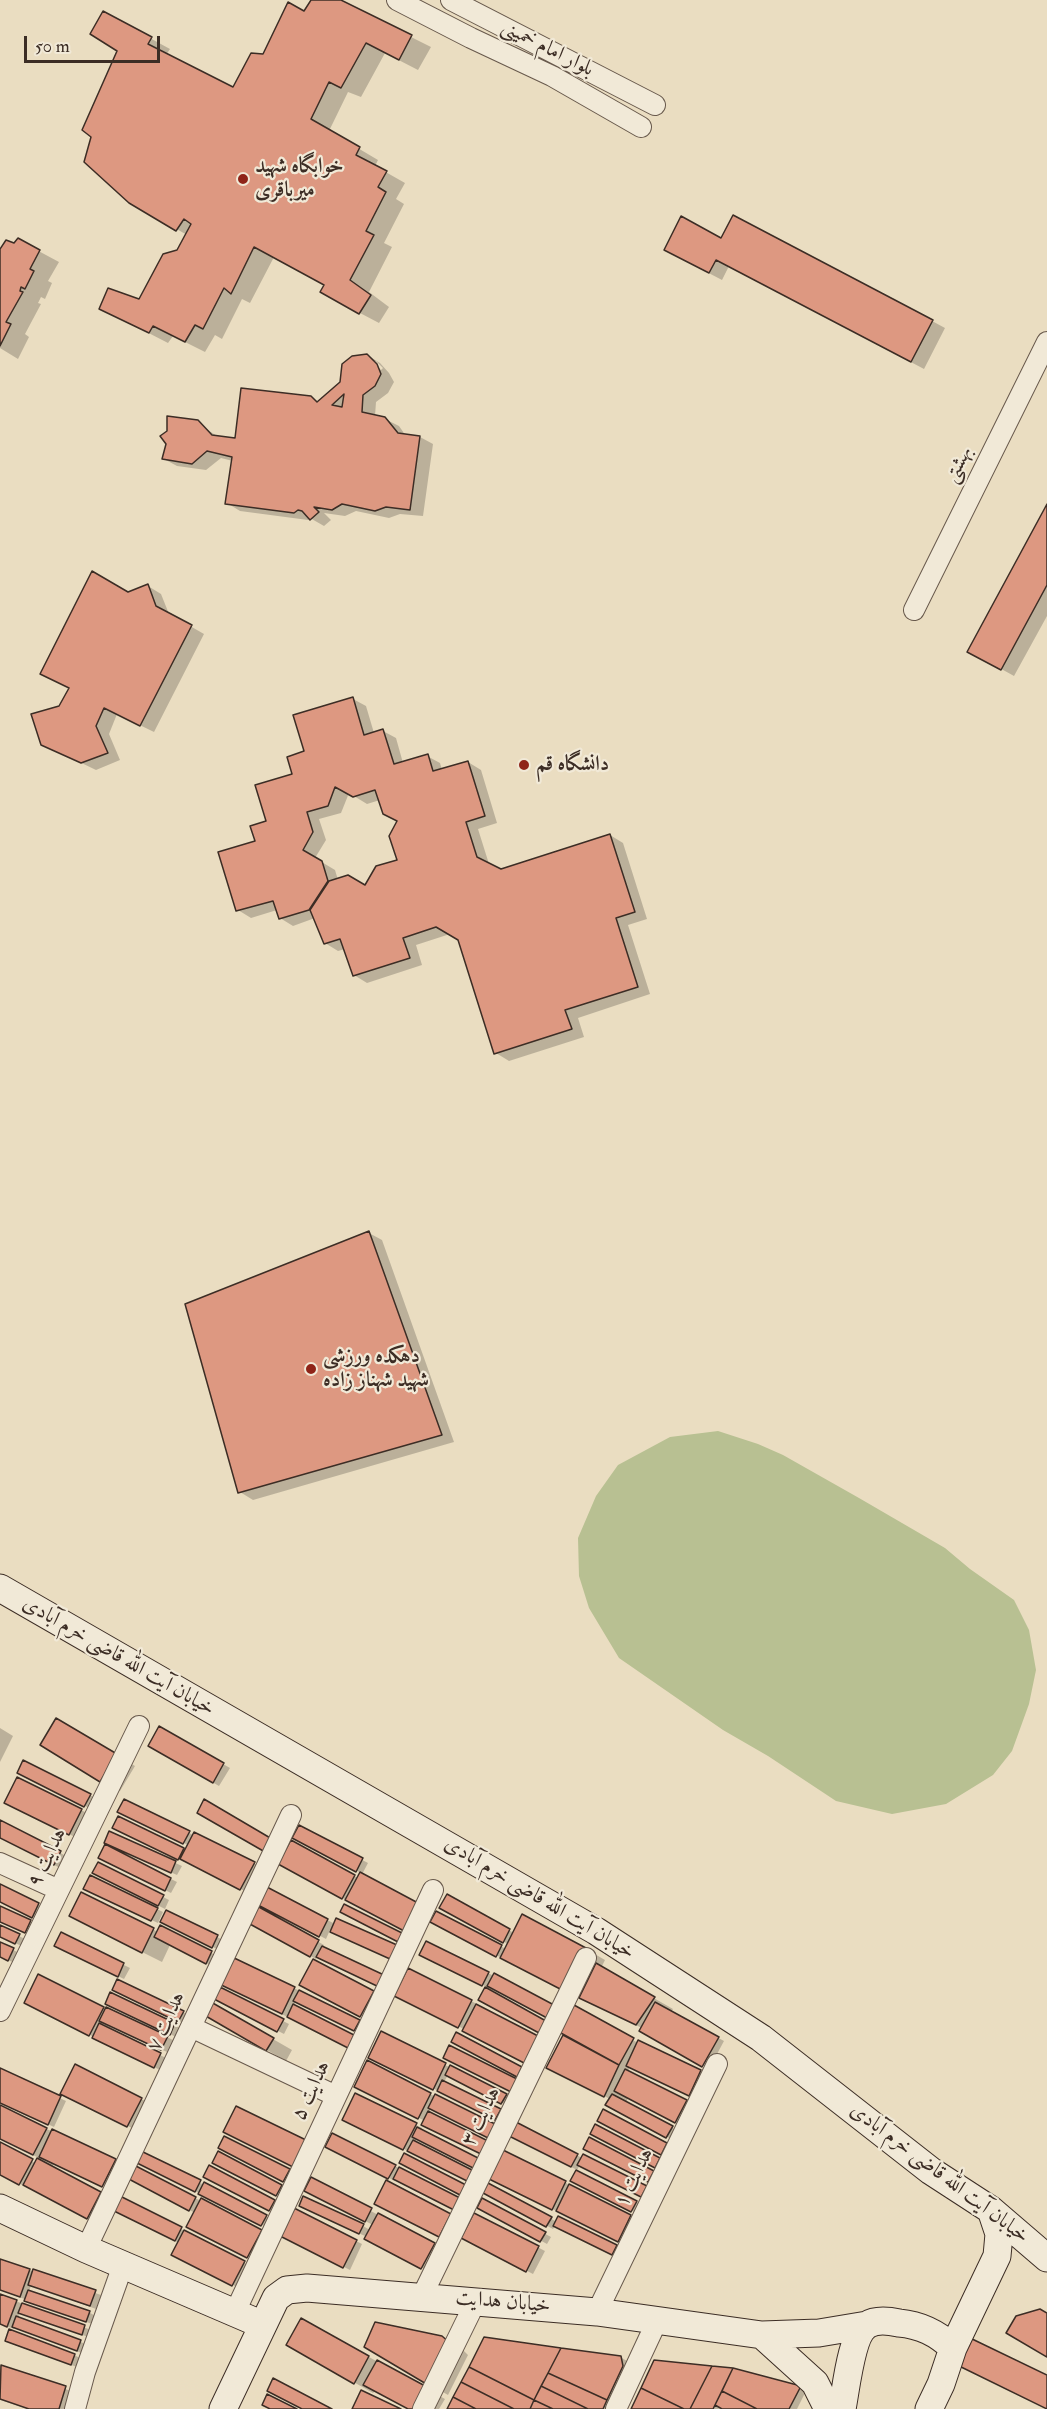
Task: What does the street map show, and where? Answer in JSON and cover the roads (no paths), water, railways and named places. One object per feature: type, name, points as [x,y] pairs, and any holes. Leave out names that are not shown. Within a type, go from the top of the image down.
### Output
[{"type":"street","name":"بلوار امام خمینی","points":[[397,0],[552,76],[641,127]]},
{"type":"street","name":"بلوار امام خمینی","points":[[451,0],[655,105]]},
{"type":"street","name":"بهشتی","points":[[914,610],[1047,342]]},
{"type":"street","name":"خیابان آیت الله قاضی خرم آبادی","points":[[0,1588],[596,1931],[761,2038],[931,2171],[991,2210],[1038,2250]]},
{"type":"street","name":"هدایت ۹","points":[[0,2011],[139,1726]]},
{"type":"street","name":"هدایت ۷","points":[[86,2249],[291,1815]]},
{"type":"street","points":[[0,1863],[59,1890]]},
{"type":"street","name":"هدایت ۵","points":[[235,2312],[433,1890]]},
{"type":"street","name":"هدایت ۳","points":[[422,2296],[586,1958]]},
{"type":"street","points":[[191,2027],[336,2096]]},
{"type":"street","name":"هدایت ۱","points":[[597,2312],[717,2064]]},
{"type":"street","points":[[0,2208],[86,2249],[263,2325]]},
{"type":"street","points":[[991,2210],[999,2234],[997,2256]]},
{"type":"street","points":[[929,2409],[941,2384],[953,2348],[997,2256],[1005,2248],[1038,2250]]},
{"type":"street","points":[[75,2409],[123,2265]]},
{"type":"street","name":"خیابان هدایت","points":[[222,2409],[276,2298],[287,2290],[307,2288],[597,2312],[762,2335],[819,2333],[885,2321],[913,2324],[932,2331],[953,2348]]},
{"type":"street","points":[[423,2409],[476,2301]]},
{"type":"street","points":[[616,2409],[657,2321]]},
{"type":"street","points":[[842,2409],[857,2338],[867,2325]]},
{"type":"street","points":[[762,2335],[815,2383],[828,2409]]},
{"type":"place","name":"خوابگاه شهید میرباقری","points":[[243,179]]},
{"type":"place","name":"دانشگاه قم","points":[[524,765]]},
{"type":"place","name":"دهکده ورزشی شهید شهناز زاده","points":[[311,1369]]}]
